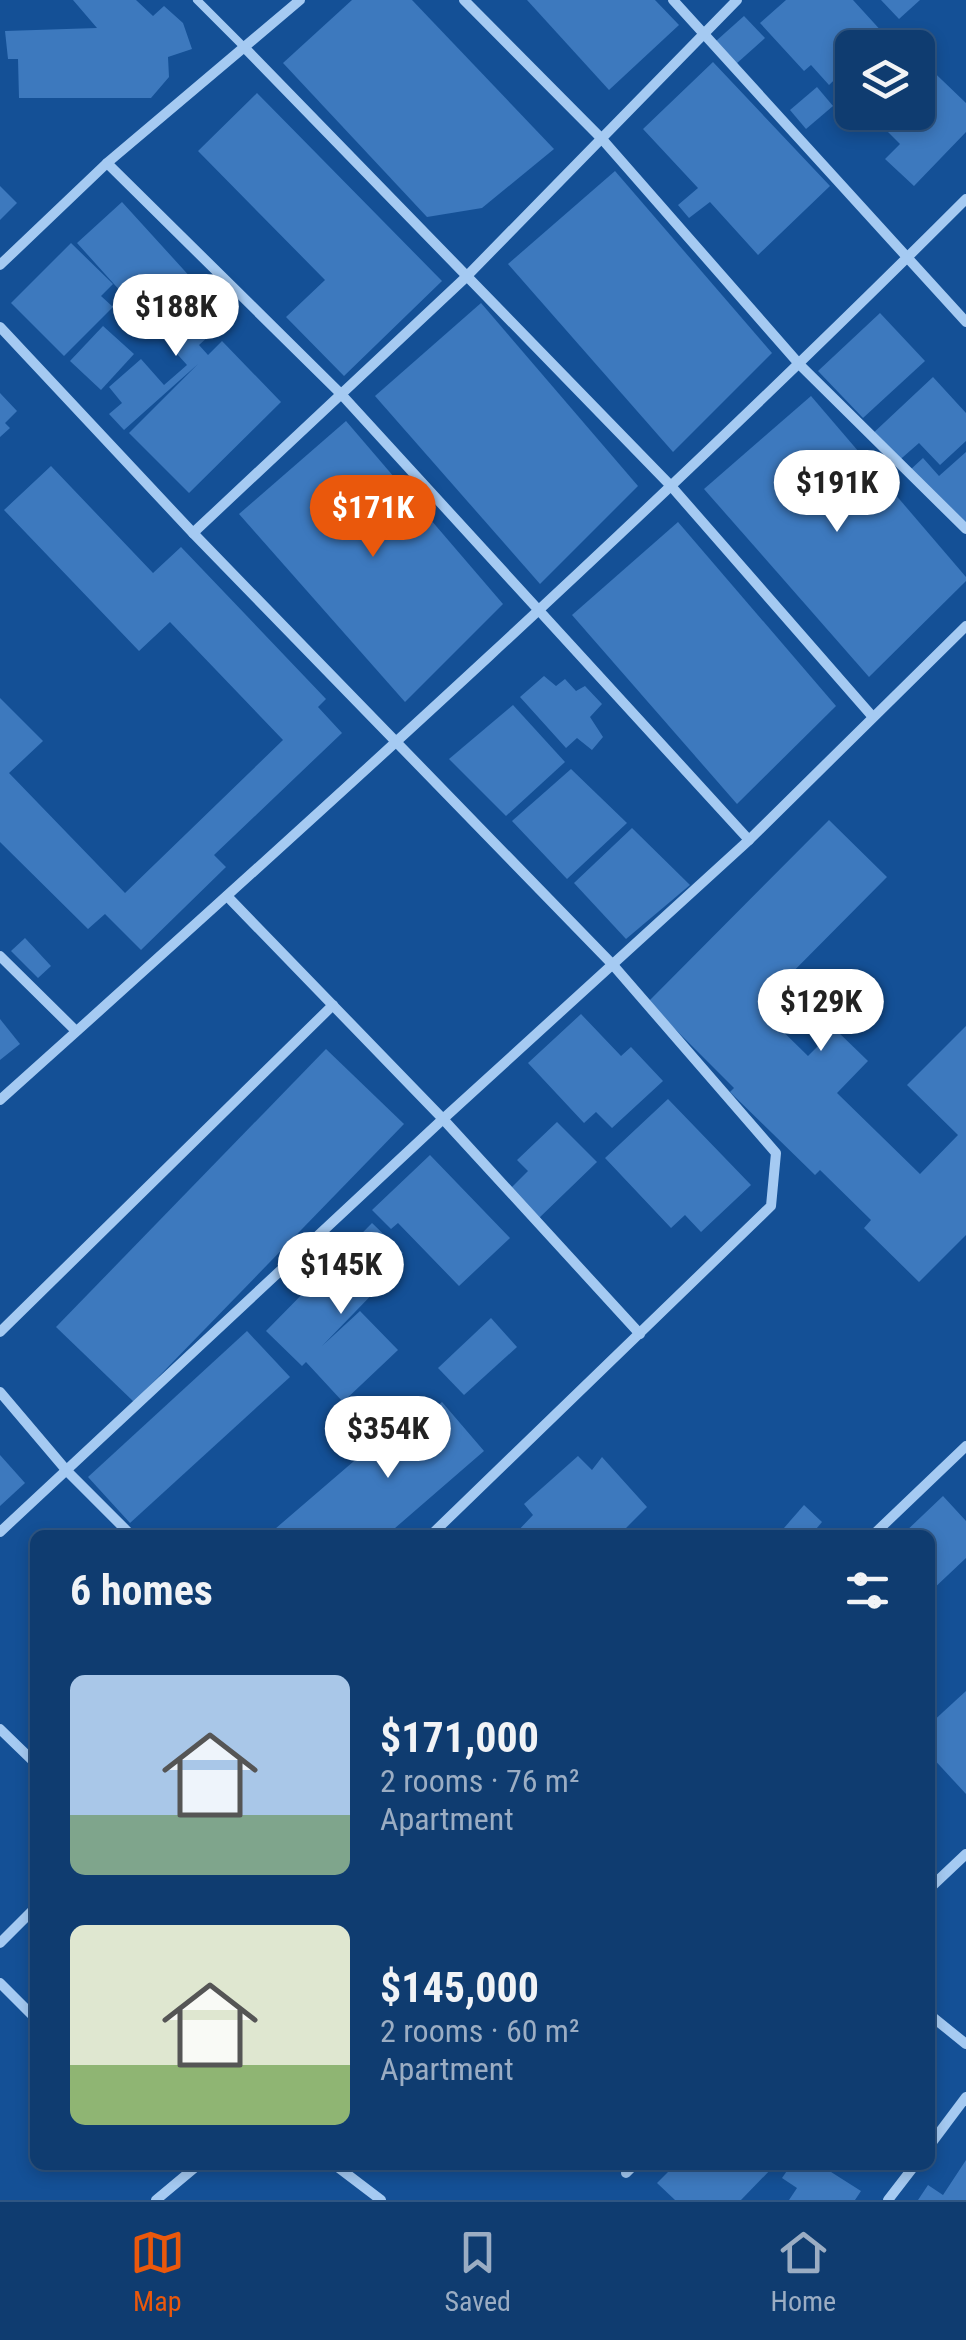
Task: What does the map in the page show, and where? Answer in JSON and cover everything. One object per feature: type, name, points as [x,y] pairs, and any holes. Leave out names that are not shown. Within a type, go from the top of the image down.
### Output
[{"type":"street","points":[[0,265],[107,163],[300,0]]},
{"type":"street","points":[[464,0],[602,139],[800,364],[966,529]]},
{"type":"street","points":[[673,0],[966,322]]},
{"type":"street","points":[[193,533],[464,278],[737,0]]},
{"type":"street","points":[[243,46],[464,278],[671,486],[872,716]]},
{"type":"street","points":[[107,163],[341,394],[748,840]]},
{"type":"street","points":[[0,1100],[398,743],[800,364],[966,199]]},
{"type":"street","points":[[0,327],[193,533],[613,965],[776,1153],[771,1206],[436,1530]]},
{"type":"street","points":[[0,1532],[748,840],[966,626]]},
{"type":"street","points":[[228,896],[640,1334]]},
{"type":"street","points":[[0,956],[76,1031]]},
{"type":"street","points":[[0,1332],[333,1005]]},
{"type":"street","points":[[0,1392],[67,1471],[126,1530]]},
{"type":"street","points":[[878,1530],[966,1446]]},
{"type":"street","points":[[0,1729],[30,1757]]},
{"type":"street","points":[[935,1883],[966,1854]]},
{"type":"street","points":[[0,1942],[30,1913]]},
{"type":"street","points":[[0,1982],[30,2013]]},
{"type":"street","points":[[935,2019],[966,2044]]},
{"type":"street","points":[[935,2138],[966,2097]]},
{"type":"street","points":[[156,2200],[188,2170]]},
{"type":"street","points":[[342,2170],[381,2200]]},
{"type":"street","points":[[888,2200],[911,2170]]},
{"type":"lane","points":[[197,0],[243,46]]},
{"type":"building","points":[[73,0],[136,0],[153,16],[164,6],[183,23],[192,49],[168,57],[169,77],[151,98],[19,98],[18,59],[8,59],[5,31],[97,28]]},
{"type":"building","points":[[352,0],[412,0],[554,149],[482,208],[427,217],[283,63]]},
{"type":"building","points":[[527,0],[655,0],[679,25],[609,90]]},
{"type":"building","points":[[786,0],[853,0],[880,30],[835,30],[835,79],[829,85],[811,65],[804,71],[760,23]]},
{"type":"building","points":[[881,0],[920,0],[899,19]]},
{"type":"building","points":[[744,16],[765,38],[736,64],[716,41]]},
{"type":"building","points":[[713,62],[830,186],[758,255],[710,202],[689,218],[678,205],[698,188],[643,129]]},
{"type":"building","points":[[935,73],[966,103],[966,132],[914,186],[885,159],[900,144],[886,130],[935,130]]},
{"type":"building","points":[[817,87],[833,106],[806,129],[790,110]]},
{"type":"building","points":[[257,93],[442,281],[344,376],[286,317],[325,280],[198,151]]},
{"type":"building","points":[[615,171],[772,353],[673,452],[508,264]]},
{"type":"building","points":[[0,186],[17,203],[0,220]]},
{"type":"building","points":[[122,202],[193,280],[186,287],[221,325],[199,345],[208,355],[222,341],[281,402],[189,493],[129,433],[198,364],[124,430],[109,414],[122,403],[109,387],[141,359],[164,385],[187,365],[77,243]]},
{"type":"building","points":[[71,243],[113,284],[101,296],[113,307],[64,356],[11,303]]},
{"type":"building","points":[[481,303],[638,486],[540,584],[375,396]]},
{"type":"building","points":[[880,313],[925,361],[863,418],[818,371]]},
{"type":"building","points":[[103,326],[134,354],[101,390],[70,361]]},
{"type":"building","points":[[933,377],[966,413],[966,441],[940,465],[919,443],[895,464],[869,437]]},
{"type":"building","points":[[0,393],[17,411],[5,423],[10,428],[0,437]]},
{"type":"building","points":[[811,396],[966,577],[869,677],[704,489]]},
{"type":"building","points":[[346,421],[503,604],[405,702],[239,514]]},
{"type":"building","points":[[966,452],[966,532],[909,471],[923,458],[939,476]]},
{"type":"building","points":[[51,466],[153,573],[181,547],[326,699],[318,707],[342,733],[214,855],[226,867],[141,950],[105,914],[88,929],[0,842],[0,698],[43,741],[9,773],[125,893],[283,740],[170,622],[139,651],[4,510]]},
{"type":"building","points":[[678,522],[836,706],[737,804],[572,615]]},
{"type":"building","points":[[544,676],[556,686],[565,679],[576,691],[585,686],[602,704],[590,717],[603,737],[592,750],[577,738],[566,748],[520,697]]},
{"type":"building","points":[[513,705],[565,762],[506,816],[449,759]]},
{"type":"building","points":[[571,769],[627,823],[567,879],[512,821]]},
{"type":"building","points":[[829,820],[887,877],[758,1007],[808,1056],[835,1029],[868,1061],[837,1093],[920,1174],[958,1135],[907,1085],[966,1026],[966,1235],[919,1282],[864,1228],[871,1220],[820,1170],[815,1175],[730,1092],[734,1088],[648,1002]]},
{"type":"building","points":[[632,828],[690,885],[626,939],[574,883]]},
{"type":"building","points":[[25,938],[51,966],[38,978],[11,951]]},
{"type":"building","points":[[581,1014],[621,1056],[631,1047],[663,1081],[612,1128],[596,1112],[584,1123],[528,1063]]},
{"type":"building","points":[[0,1019],[20,1044],[0,1060]]},
{"type":"building","points":[[326,1049],[404,1124],[134,1402],[56,1327]]},
{"type":"building","points":[[668,1099],[751,1185],[701,1232],[685,1215],[671,1228],[605,1158]]},
{"type":"building","points":[[557,1122],[597,1162],[538,1219],[510,1189],[528,1171],[517,1160]]},
{"type":"building","points":[[430,1155],[510,1238],[459,1286],[398,1223],[391,1229],[372,1210]]},
{"type":"building","points":[[372,1223],[403,1253],[381,1274],[387,1279],[322,1346],[360,1311],[398,1350],[343,1402],[306,1362],[302,1366],[266,1331]]},
{"type":"building","points":[[491,1318],[517,1347],[464,1395],[438,1368]]},
{"type":"building","points":[[247,1331],[290,1377],[130,1523],[88,1477]]},
{"type":"building","points":[[442,1402],[484,1451],[393,1530],[274,1530],[375,1443],[383,1453]]},
{"type":"building","points":[[0,1455],[25,1483],[0,1506]]},
{"type":"building","points":[[578,1456],[592,1470],[602,1457],[647,1507],[624,1530],[519,1530],[533,1515],[524,1504]]},
{"type":"building","points":[[943,1496],[966,1521],[966,1558],[935,1587],[935,1530],[907,1530]]},
{"type":"building","points":[[804,1505],[822,1522],[815,1530],[784,1528]]},
{"type":"building","points":[[966,1691],[966,1794],[935,1760],[935,1719]]},
{"type":"building","points":[[966,2160],[966,2200],[918,2200],[928,2185],[943,2195]]},
{"type":"building","points":[[670,2170],[770,2170],[741,2200],[675,2200],[657,2183]]},
{"type":"building","points":[[788,2170],[828,2170],[861,2191],[855,2200],[789,2200],[797,2188],[782,2178]]}]
